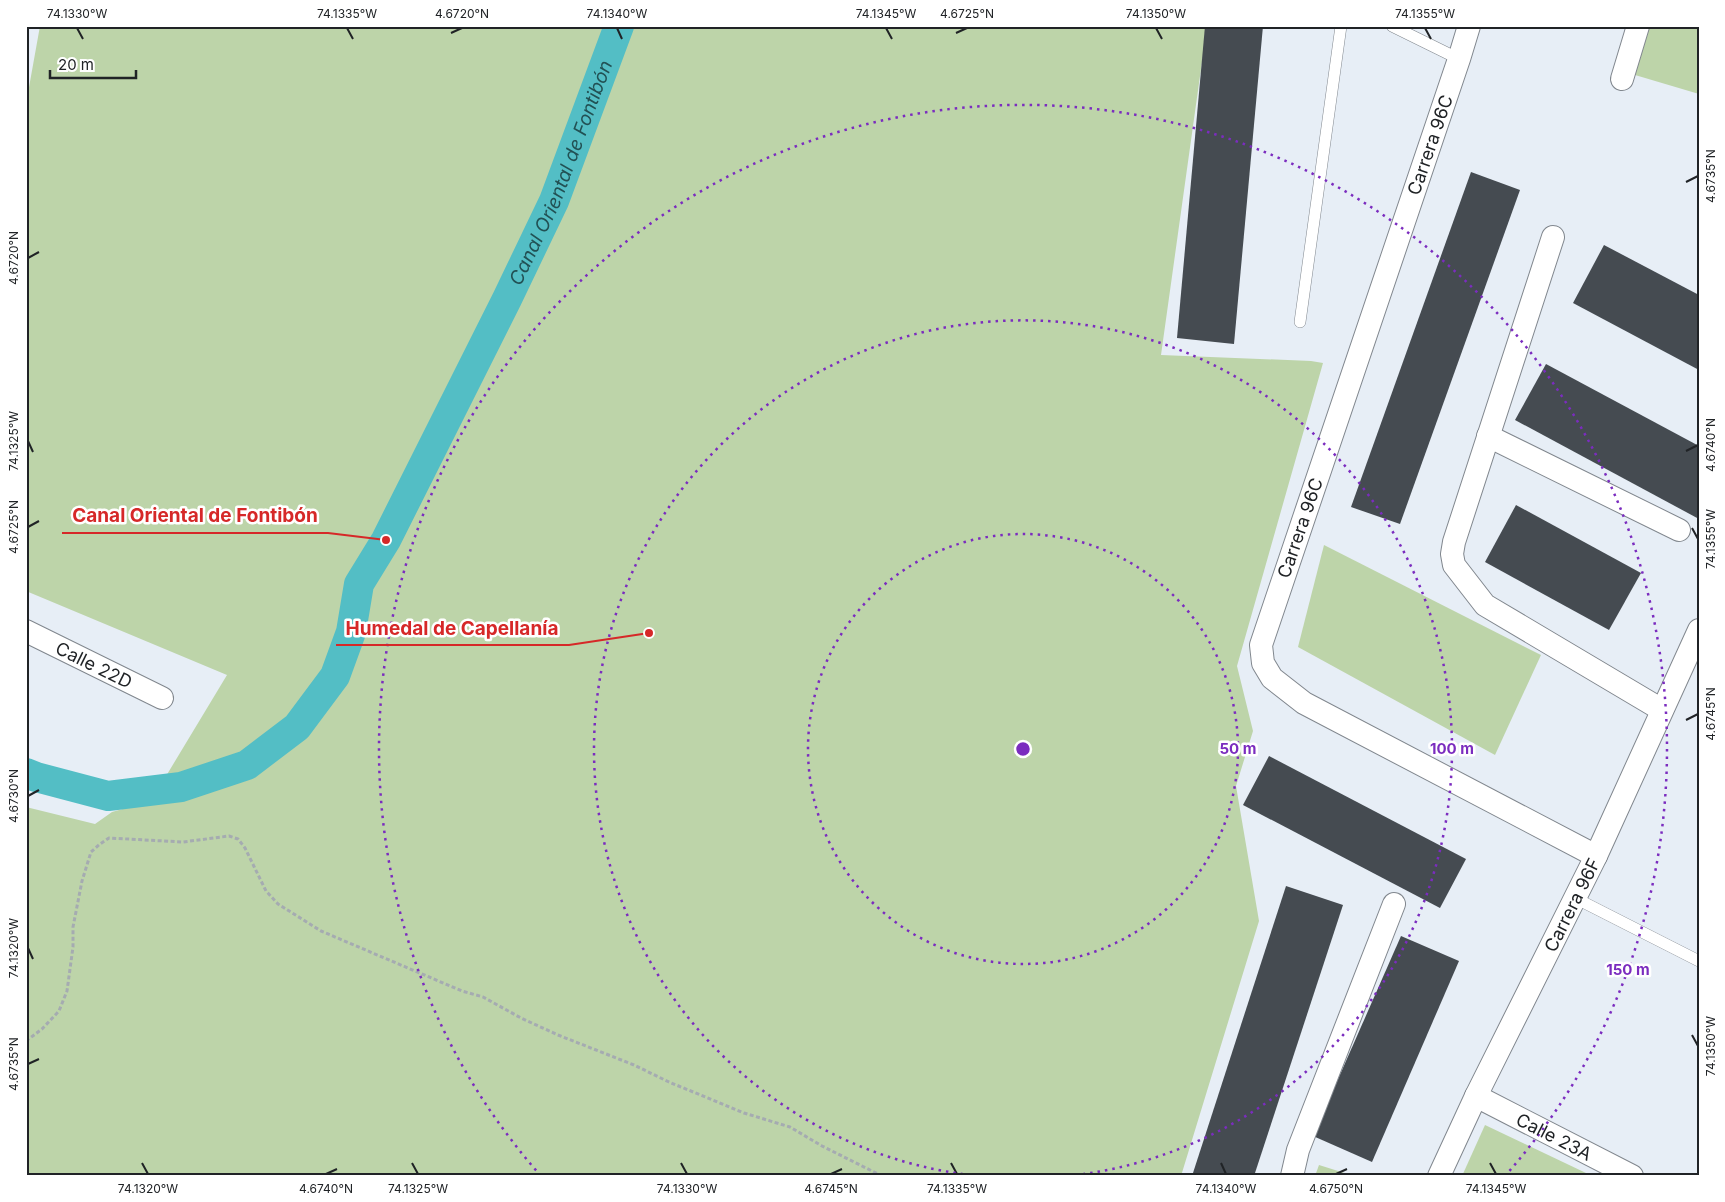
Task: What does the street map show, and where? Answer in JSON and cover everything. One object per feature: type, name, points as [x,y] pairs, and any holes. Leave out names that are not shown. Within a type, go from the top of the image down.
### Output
[{"type":"street","name":"Carrera 96C","points":[[1469,26],[1261,645],[1263,663],[1272,678],[1304,702],[1596,856]]},
{"type":"street","points":[[1622,79],[1638,26]]},
{"type":"street","points":[[1553,237],[1454,542],[1452,554],[1454,564],[1485,605],[1662,710]]},
{"type":"street","points":[[1488,436],[1679,530]]},
{"type":"street","name":"Carrera 96F","points":[[1439,1176],[1476,1096],[1596,856],[1699,630]]},
{"type":"street","name":"Calle 22D","points":[[26,631],[162,698]]},
{"type":"street","points":[[1292,1176],[1298,1150],[1394,904]]},
{"type":"street","name":"Calle 23A","points":[[1476,1096],[1632,1176]]},
{"type":"lane","points":[[1300,322],[1341,26]]},
{"type":"lane","points":[[1392,26],[1459,59]]},
{"type":"lane","points":[[1576,898],[1699,961]]},
{"type":"path","points":[[26,1041],[42,1029],[59,1011],[67,991],[77,903],[91,852],[109,838],[183,842],[229,836],[238,839],[266,891],[278,904],[321,931],[462,991],[483,997],[521,1018],[558,1035],[634,1064],[669,1082],[744,1113],[790,1127],[822,1146],[882,1176]]},
{"type":"green space","points":[[40,26],[1207,26],[1161,355],[1323,363],[1237,666],[1253,731],[1236,786],[1259,921],[1181,1176],[26,1176],[26,807],[95,824],[112,812],[151,801],[227,675],[26,591],[26,104]]},
{"type":"green space","points":[[1650,26],[1699,26],[1699,94],[1635,75]]},
{"type":"green space","points":[[1324,545],[1541,655],[1495,755],[1298,647]]},
{"type":"green space","points":[[1485,1125],[1586,1173],[1585,1176],[1462,1176]]},
{"type":"green space","points":[[1319,1165],[1354,1176],[1315,1176]]},
{"type":"building","points":[[1205,26],[1263,26],[1234,344],[1177,338]]},
{"type":"building","points":[[1471,172],[1520,190],[1400,524],[1351,507]]},
{"type":"building","points":[[1604,245],[1699,295],[1699,370],[1573,303]]},
{"type":"building","points":[[1546,364],[1699,446],[1699,519],[1515,420]]},
{"type":"building","points":[[1516,505],[1641,573],[1609,630],[1485,562]]},
{"type":"building","points":[[1269,756],[1466,859],[1440,908],[1243,805]]},
{"type":"building","points":[[1286,886],[1343,905],[1254,1176],[1192,1176]]},
{"type":"building","points":[[1401,936],[1459,961],[1372,1162],[1313,1136]]},
{"type":"waterway","name":"Canal Oriental de Fontibón","points":[[26,773],[108,796],[181,787],[247,765],[297,727],[335,676],[351,632],[359,584],[386,540],[554,201],[619,26]]},
{"type":"place","name":"Canal Oriental de Fontibón","points":[[386,540]]},
{"type":"place","name":"Humedal de Capellanía","points":[[649,633]]}]
